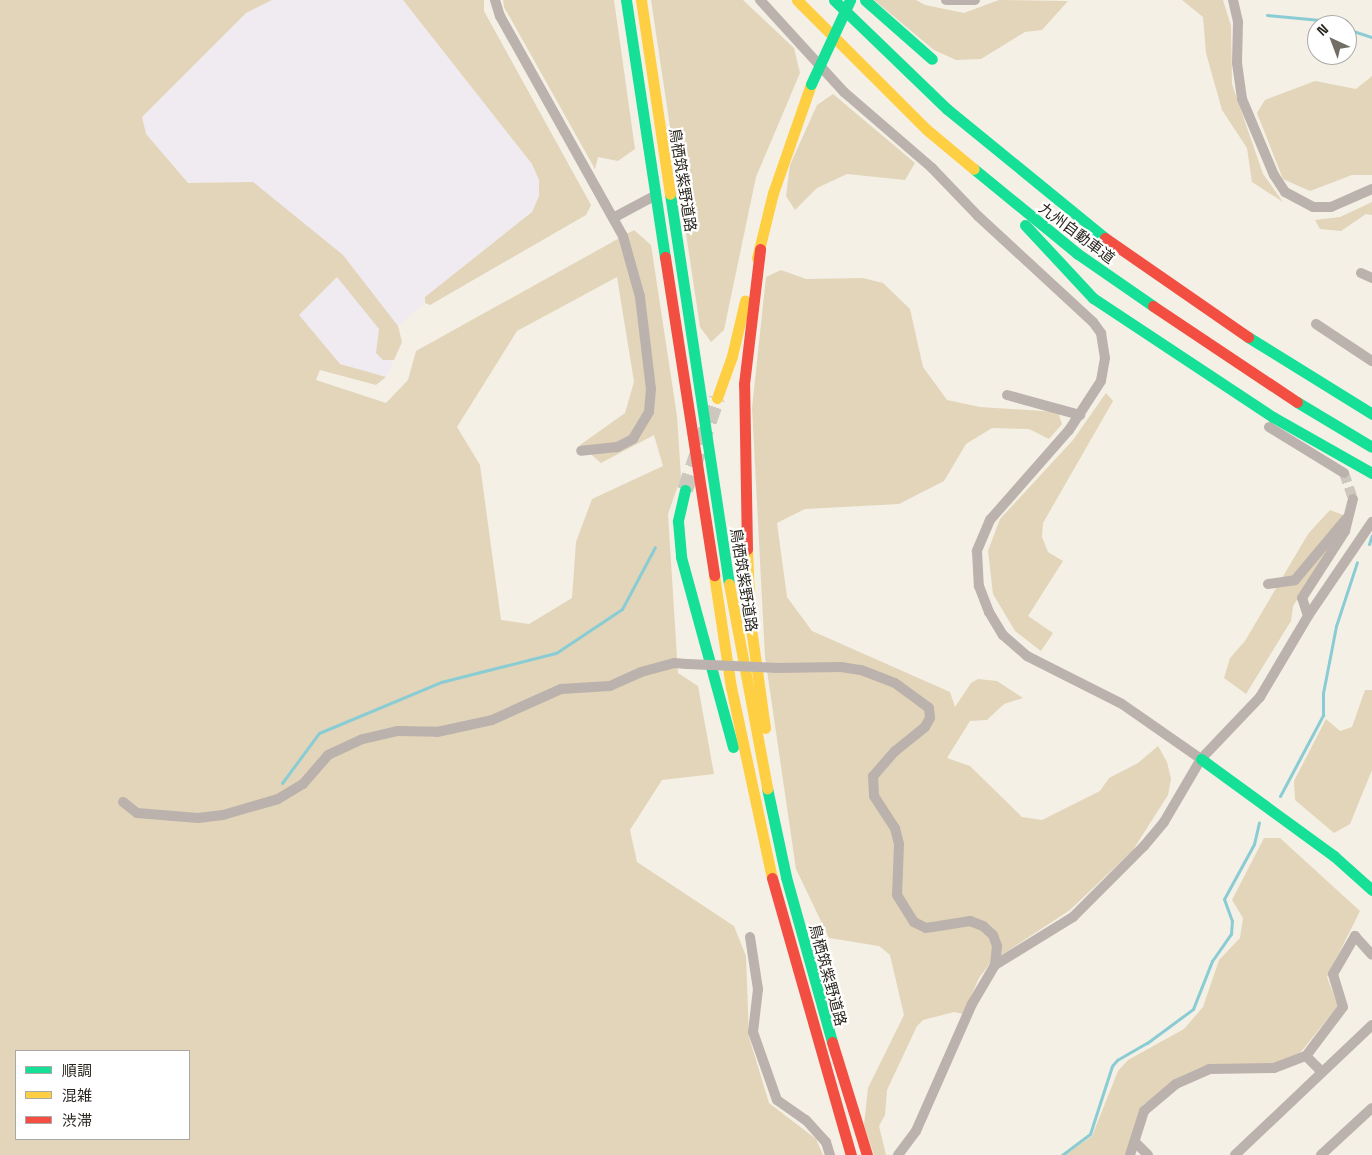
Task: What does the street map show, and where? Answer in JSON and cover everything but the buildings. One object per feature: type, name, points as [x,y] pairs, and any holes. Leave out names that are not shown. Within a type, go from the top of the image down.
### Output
[{"type":"main road","name":"鳥栖筑紫野道路","points":[[626,0],[654,196],[731,687],[764,850],[814,1037],[851,1155]]},
{"type":"main road","name":"鳥栖筑紫野道路","points":[[641,0],[731,596],[772,815],[828,1032],[867,1155]]},
{"type":"main road","name":"九州自動車道","points":[[797,0],[880,85],[978,174],[1078,254],[1265,383],[1372,447]]},
{"type":"main road","name":"九州自動車道","points":[[834,0],[947,109],[1102,236],[1282,361],[1372,414]]},
{"type":"main road","points":[[717,398],[732,356],[773,193],[811,84],[850,0]]},
{"type":"main road","points":[[865,0],[932,59]]},
{"type":"main road","points":[[978,174],[1093,298],[1274,417],[1372,474]]},
{"type":"main road","points":[[760,249],[744,384],[744,520],[750,620],[765,731],[772,815]]},
{"type":"main road","points":[[685,490],[678,521],[682,556],[731,743],[756,813]]},
{"type":"main road","points":[[1201,759],[1334,856],[1372,890]]},
{"type":"street","points":[[495,0],[500,16],[613,218],[629,252],[640,297],[651,389],[649,412],[633,439],[617,448],[581,451]]},
{"type":"street","points":[[760,0],[844,92],[904,141],[985,223],[1093,322],[1101,333],[1105,358],[1101,381],[1080,415],[990,520],[978,551],[979,586],[989,612],[1003,635],[1027,656],[1122,704],[1201,759]]},
{"type":"street","points":[[946,0],[975,0]]},
{"type":"street","points":[[1233,0],[1238,22],[1237,63],[1242,99],[1274,175],[1285,192],[1313,207],[1331,207],[1372,189]]},
{"type":"street","points":[[613,218],[654,196]]},
{"type":"street","points":[[1361,274],[1372,278]]},
{"type":"street","points":[[1316,324],[1372,361]]},
{"type":"street","points":[[1007,395],[1080,415]]},
{"type":"street","points":[[1268,427],[1344,473]]},
{"type":"street","points":[[1308,616],[1302,598],[1345,531],[1353,499]]},
{"type":"street","points":[[1268,584],[1295,580],[1350,514]]},
{"type":"street","points":[[995,965],[1073,917],[1106,888],[1164,822],[1201,759],[1260,697],[1308,616],[1372,522]]},
{"type":"street","points":[[123,802],[137,813],[198,818],[223,815],[278,799],[303,784],[328,755],[363,739],[398,731],[437,732],[492,720],[561,689],[610,686],[658,668],[687,664],[777,668],[841,666],[860,670],[895,682],[929,708],[930,718],[925,727],[895,750],[873,776],[874,796],[895,828],[899,844],[897,895],[914,922],[926,928],[970,921],[982,926],[992,935],[997,946],[995,965],[972,1004],[916,1131],[898,1155]]},
{"type":"street","points":[[1130,1155],[1136,1143],[1144,1111],[1176,1084],[1209,1069],[1274,1068],[1306,1056],[1343,1007],[1333,974],[1354,936],[1372,955]]},
{"type":"street","points":[[750,937],[758,989],[753,1032],[777,1100],[806,1120],[826,1142],[830,1155]]},
{"type":"street","points":[[1235,1155],[1320,1072],[1372,1025]]},
{"type":"street","points":[[1306,1056],[1320,1072]]},
{"type":"street","points":[[1321,1155],[1372,1108]]},
{"type":"street","points":[[1136,1143],[1148,1155]]},
{"type":"shaded area","points":[[0,0],[272,0],[246,13],[142,117],[146,134],[188,183],[253,182],[343,255],[398,326],[402,342],[394,360],[383,360],[376,353],[379,329],[337,277],[299,315],[340,364],[386,377],[376,385],[320,370],[316,380],[386,403],[408,380],[416,351],[634,230],[651,245],[677,416],[681,477],[668,514],[678,673],[698,686],[714,774],[662,780],[630,830],[637,862],[734,926],[746,956],[749,1037],[769,1103],[816,1139],[823,1155],[0,1155]],"holes":[[[617,277],[634,382],[625,413],[580,445],[601,463],[654,435],[663,466],[592,499],[576,542],[572,598],[529,624],[501,620],[480,465],[457,427],[517,331]]]},
{"type":"shaded area","points":[[272,0],[403,0],[532,164],[539,180],[539,196],[532,212],[425,297],[425,303],[398,326],[402,342],[386,377],[324,360],[288,315],[253,182],[188,183],[146,134],[142,117],[246,13]]},
{"type":"shaded area","points":[[403,0],[484,0],[484,11],[591,205],[586,215],[430,305],[425,303],[425,297],[532,212],[539,196],[539,180],[532,164]]},
{"type":"shaded area","points":[[503,0],[614,0],[635,149],[618,161],[598,157],[595,169],[504,7]]},
{"type":"shaded area","points":[[651,0],[743,0],[794,48],[800,73],[756,177],[724,330],[711,342],[700,327]]},
{"type":"shaded area","points":[[874,0],[916,0],[925,5],[964,13],[999,0],[1068,1],[1042,30],[1025,32],[981,59],[956,60],[934,50]]},
{"type":"shaded area","points":[[1182,0],[1223,0],[1231,26],[1232,84],[1263,174],[1283,202],[1252,182],[1247,148],[1222,110],[1206,53],[1203,17]]},
{"type":"shaded area","points":[[1372,76],[1372,175],[1352,175],[1310,191],[1283,179],[1257,113],[1265,100],[1315,81],[1356,89]]},
{"type":"shaded area","points":[[833,94],[915,163],[905,180],[847,174],[817,188],[795,210],[786,196],[790,165],[817,105]]},
{"type":"shaded area","points":[[1372,202],[1372,215],[1366,214],[1341,231],[1320,229],[1315,220],[1340,217]]},
{"type":"shaded area","points":[[781,270],[806,279],[863,278],[883,283],[910,309],[923,367],[947,400],[980,407],[1058,412],[1062,424],[1049,439],[1029,429],[992,428],[966,444],[944,481],[899,504],[805,509],[777,523],[787,597],[812,631],[950,692],[955,707],[971,683],[978,679],[997,681],[1023,698],[1004,704],[987,720],[970,721],[947,758],[970,766],[1022,817],[1042,820],[1100,791],[1109,778],[1138,763],[1158,746],[1167,762],[1171,779],[1168,795],[1133,850],[1070,910],[991,962],[979,978],[963,1014],[954,1012],[923,1020],[917,1026],[887,1090],[885,1115],[879,1126],[886,1155],[874,1155],[864,1125],[868,1088],[904,1015],[890,955],[879,946],[829,938],[796,869],[765,657],[752,408],[766,277]]},
{"type":"shaded area","points":[[1106,393],[1113,401],[1043,523],[1042,537],[1048,552],[1063,561],[1028,616],[1053,633],[1041,651],[1015,631],[993,594],[988,551],[1000,519],[1073,440]]},
{"type":"shaded area","points":[[1330,510],[1343,515],[1334,543],[1293,606],[1291,621],[1246,694],[1224,678],[1230,658],[1245,641],[1308,534]]},
{"type":"shaded area","points":[[1365,690],[1372,690],[1372,770],[1350,824],[1334,833],[1295,800],[1294,781],[1326,719],[1340,731],[1352,727]]},
{"type":"shaded area","points":[[1264,838],[1280,838],[1360,911],[1327,977],[1338,1006],[1300,1053],[1274,1064],[1209,1066],[1144,1104],[1127,1155],[1065,1155],[1092,1136],[1118,1071],[1128,1060],[1184,1029],[1203,1007],[1219,960],[1240,938],[1243,918],[1232,900]]},
{"type":"waterway","points":[[1267,15],[1307,19]]},
{"type":"waterway","points":[[1357,32],[1372,37]]},
{"type":"waterway","points":[[1369,544],[1372,535]]},
{"type":"waterway","points":[[282,783],[319,733],[441,682],[556,653],[622,609],[655,547]]},
{"type":"waterway","points":[[1280,796],[1323,715],[1323,693],[1336,626],[1357,562]]},
{"type":"waterway","points":[[1062,1155],[1090,1134],[1112,1066],[1117,1060],[1147,1043],[1193,1009],[1212,961],[1231,934],[1232,921],[1224,899],[1254,844],[1259,823]]},
{"type":"tunnel","points":[[685,490],[717,398]]},
{"type":"tunnel","points":[[1344,473],[1353,499]]},
{"type":"traffic: fast","points":[[626,0],[665,257]]},
{"type":"traffic: fast","points":[[834,0],[947,109],[1105,238]]},
{"type":"traffic: fast","points":[[811,84],[850,0]]},
{"type":"traffic: fast","points":[[865,0],[932,59]]},
{"type":"traffic: fast","points":[[974,169],[1078,254],[1153,306]]},
{"type":"traffic: fast","points":[[670,194],[729,584]]},
{"type":"traffic: fast","points":[[1025,225],[1093,298],[1273,417],[1372,473]]},
{"type":"traffic: fast","points":[[1248,337],[1372,414]]},
{"type":"traffic: fast","points":[[1297,402],[1372,447]]},
{"type":"traffic: fast","points":[[685,490],[678,521],[681,557],[733,747]]},
{"type":"traffic: fast","points":[[1201,759],[1334,856],[1372,890]]},
{"type":"traffic: fast","points":[[767,788],[786,877],[832,1042]]},
{"type":"traffic: slow","points":[[641,0],[670,194]]},
{"type":"traffic: slow","points":[[797,0],[926,129],[974,169]]},
{"type":"traffic: slow","points":[[757,258],[773,193],[811,84]]},
{"type":"traffic: slow","points":[[717,398],[732,356],[745,301]]},
{"type":"traffic: slow","points":[[747,549],[750,621],[765,728]]},
{"type":"traffic: slow","points":[[714,575],[731,687],[772,878]]},
{"type":"traffic: slow","points":[[729,584],[767,788]]},
{"type":"traffic: jam","points":[[1105,238],[1248,337]]},
{"type":"traffic: jam","points":[[747,549],[744,384],[760,249]]},
{"type":"traffic: jam","points":[[665,257],[714,575]]},
{"type":"traffic: jam","points":[[1153,306],[1297,402]]},
{"type":"traffic: jam","points":[[772,878],[851,1155]]},
{"type":"traffic: jam","points":[[832,1042],[867,1155]]}]
